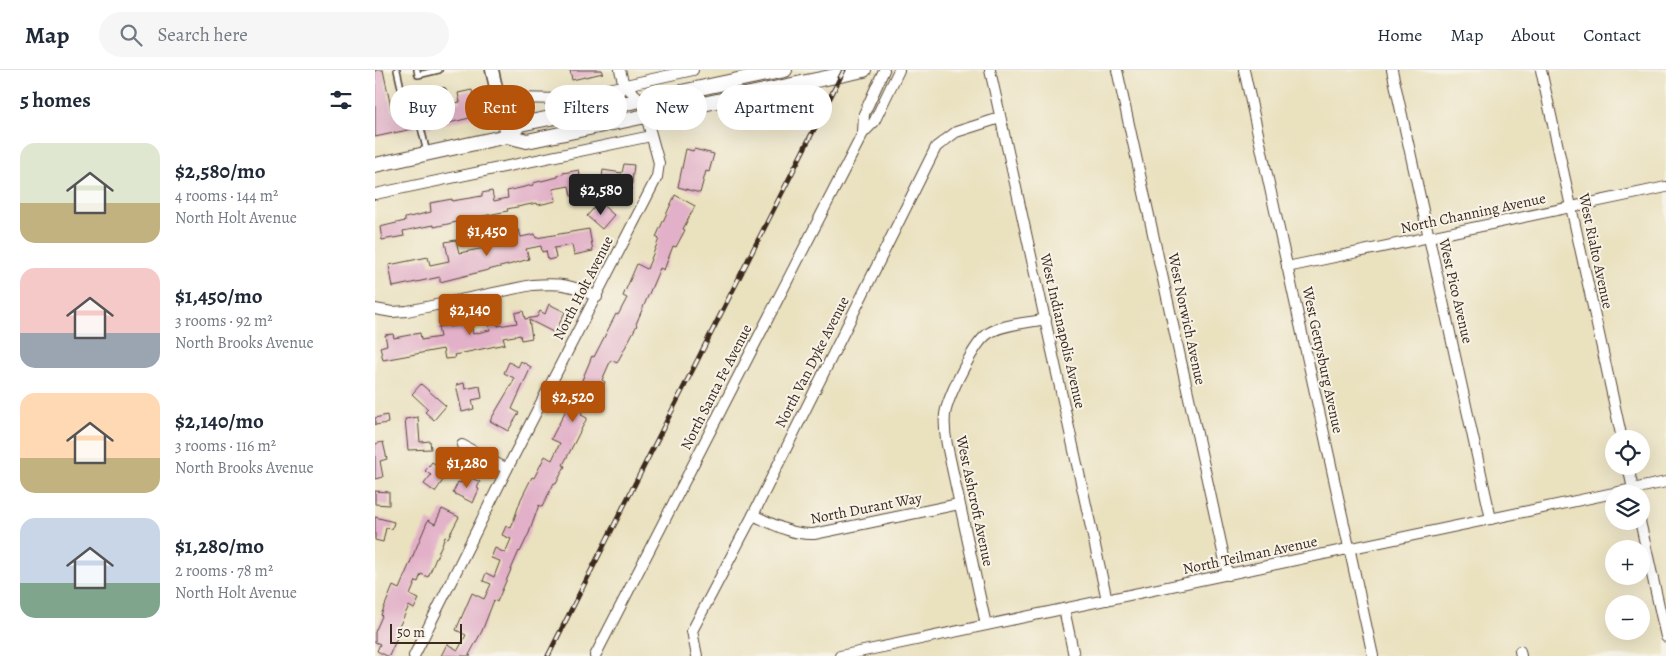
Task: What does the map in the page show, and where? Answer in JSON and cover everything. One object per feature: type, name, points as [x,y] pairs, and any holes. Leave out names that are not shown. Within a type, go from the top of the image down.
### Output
[{"type":"main road","points":[[707,86],[785,70]]},
{"type":"main road","points":[[707,103],[864,70]]},
{"type":"main road","points":[[375,165],[507,136],[527,141],[637,118]]},
{"type":"main road","points":[[507,136],[520,124],[545,119]]},
{"type":"street","points":[[492,70],[496,85]]},
{"type":"street","points":[[620,70],[624,85],[693,70]]},
{"type":"street","name":"North Santa Fe Avenue","points":[[863,133],[864,114],[884,70]]},
{"type":"street","name":"North Santa Fe Avenue","points":[[595,656],[863,133],[874,122],[899,70]]},
{"type":"street","name":"West Indianapolis Avenue","points":[[990,70],[1107,600]]},
{"type":"street","name":"West Norwich Avenue","points":[[1117,70],[1228,575]]},
{"type":"street","name":"West Gettysburg Avenue","points":[[1243,70],[1373,656]]},
{"type":"street","name":"West Pico Avenue","points":[[1392,70],[1491,519]]},
{"type":"street","name":"West Rialto Avenue","points":[[1541,70],[1620,430]]},
{"type":"street","points":[[627,88],[637,96]]},
{"type":"street","name":"North Van Dyke Avenue","points":[[697,656],[692,631],[753,515],[936,147],[956,132],[1000,118]]},
{"type":"street","points":[[506,130],[507,136]]},
{"type":"street","name":"North Holt Avenue","points":[[414,656],[507,469],[657,177],[659,163],[650,130]]},
{"type":"street","points":[[375,194],[651,136]]},
{"type":"street","name":"North Channing Avenue","points":[[1287,267],[1666,187]]},
{"type":"street","points":[[375,309],[392,312],[407,311],[532,285],[565,284],[597,297]]},
{"type":"street","name":"West Ashcroft Avenue","points":[[986,625],[944,429],[946,411],[975,347],[983,337],[999,329],[1046,320]]},
{"type":"street","points":[[462,445],[507,469]]},
{"type":"street","name":"North Teilman Avenue","points":[[1650,487],[1666,482]]},
{"type":"street","name":"North Teilman Avenue","points":[[840,656],[1491,519],[1605,497]]},
{"type":"street","name":"North Durant Way","points":[[753,515],[786,531],[814,534],[959,504]]},
{"type":"street","points":[[1642,530],[1665,632]]},
{"type":"street","points":[[1064,609],[1074,656]]},
{"type":"lane","points":[[397,70],[400,85]]},
{"type":"lane","points":[[417,70],[418,75],[439,70]]},
{"type":"lane","points":[[422,130],[427,153]]},
{"type":"building","points":[[375,70],[383,70],[390,103],[390,130],[408,130],[375,137]]},
{"type":"building","points":[[570,70],[602,70],[603,73],[572,80]]},
{"type":"building","points":[[465,92],[465,119],[455,122],[455,103],[460,102],[458,93]]},
{"type":"building","points":[[686,149],[714,154],[709,172],[706,171],[700,193],[678,187]]},
{"type":"building","points":[[624,164],[634,165],[631,190],[627,190],[623,202],[608,197],[612,188],[601,186],[603,170],[622,173]]},
{"type":"building","points":[[579,170],[581,183],[578,183],[582,186],[583,194],[571,196],[569,186],[553,189],[556,201],[507,209],[508,211],[478,217],[479,220],[466,222],[466,220],[403,231],[404,236],[382,240],[380,227],[405,221],[405,218],[431,212],[430,203],[482,196],[482,193],[492,191],[494,201],[508,198],[507,191],[558,177],[558,175],[563,173]]},
{"type":"building","points":[[675,195],[695,206],[683,229],[685,230],[676,247],[673,246],[664,270],[660,268],[637,325],[617,363],[611,360],[602,380],[605,382],[595,406],[586,402],[581,415],[587,418],[563,465],[565,466],[556,484],[554,483],[542,507],[539,505],[529,533],[497,602],[494,600],[482,631],[469,655],[471,656],[441,656],[447,644],[458,650],[466,635],[456,630],[472,593],[484,599],[491,584],[483,581],[486,573],[494,577],[500,561],[491,558],[495,548],[505,553],[511,539],[502,535],[506,526],[511,528],[521,499],[545,456],[552,460],[560,443],[551,439],[567,408],[570,409],[592,356],[594,357],[616,314],[618,315],[627,298],[623,296],[637,264],[647,269],[659,239],[656,237]]},
{"type":"building","points":[[599,202],[614,215],[602,229],[587,216]]},
{"type":"building","points":[[589,229],[593,251],[574,255],[572,245],[554,248],[556,258],[548,260],[546,251],[542,252],[541,246],[526,249],[529,259],[512,264],[440,282],[440,277],[393,287],[389,265],[428,257],[430,265],[449,261],[445,242],[456,240],[459,253],[490,247],[488,241],[496,239],[497,245],[513,241],[511,232],[519,230],[521,237],[535,234],[536,238]]},
{"type":"building","points":[[549,304],[565,312],[555,333],[529,320],[532,338],[521,340],[520,335],[503,338],[505,344],[454,355],[455,358],[445,359],[443,349],[383,360],[380,347],[387,345],[385,335],[393,334],[394,338],[420,333],[421,340],[440,337],[438,327],[471,323],[473,334],[490,330],[488,320],[496,318],[498,326],[517,323],[515,313],[523,311],[525,319],[537,317],[540,311],[545,314]]},
{"type":"building","points":[[521,361],[531,367],[512,409],[519,413],[508,431],[490,421],[513,382],[514,378],[504,373],[509,362],[518,367]]},
{"type":"building","points":[[464,383],[465,389],[480,386],[482,398],[472,400],[474,409],[462,412],[456,385]]},
{"type":"building","points":[[421,384],[446,406],[434,420],[425,412],[428,409],[412,394]]},
{"type":"building","points":[[387,415],[388,423],[375,425],[375,418]]},
{"type":"building","points":[[418,417],[420,442],[430,441],[431,449],[408,450],[405,419]]},
{"type":"building","points":[[383,442],[387,459],[380,461],[383,477],[375,479],[375,444]]},
{"type":"building","points":[[432,462],[448,473],[435,492],[424,484],[431,475],[425,471]]},
{"type":"building","points":[[465,475],[480,482],[473,503],[453,493],[458,482],[461,483]]},
{"type":"building","points":[[375,491],[389,492],[389,505],[375,504]]},
{"type":"building","points":[[442,509],[459,517],[448,538],[445,537],[428,577],[421,574],[418,582],[416,581],[410,595],[419,599],[414,609],[409,606],[394,637],[397,638],[389,656],[387,656],[377,651],[380,644],[375,642],[375,632],[381,615],[393,586],[399,589],[428,520],[435,524]]},
{"type":"building","points":[[375,517],[394,522],[392,529],[386,528],[383,542],[375,540]]},
{"type":"railway","points":[[548,656],[844,70]]}]
